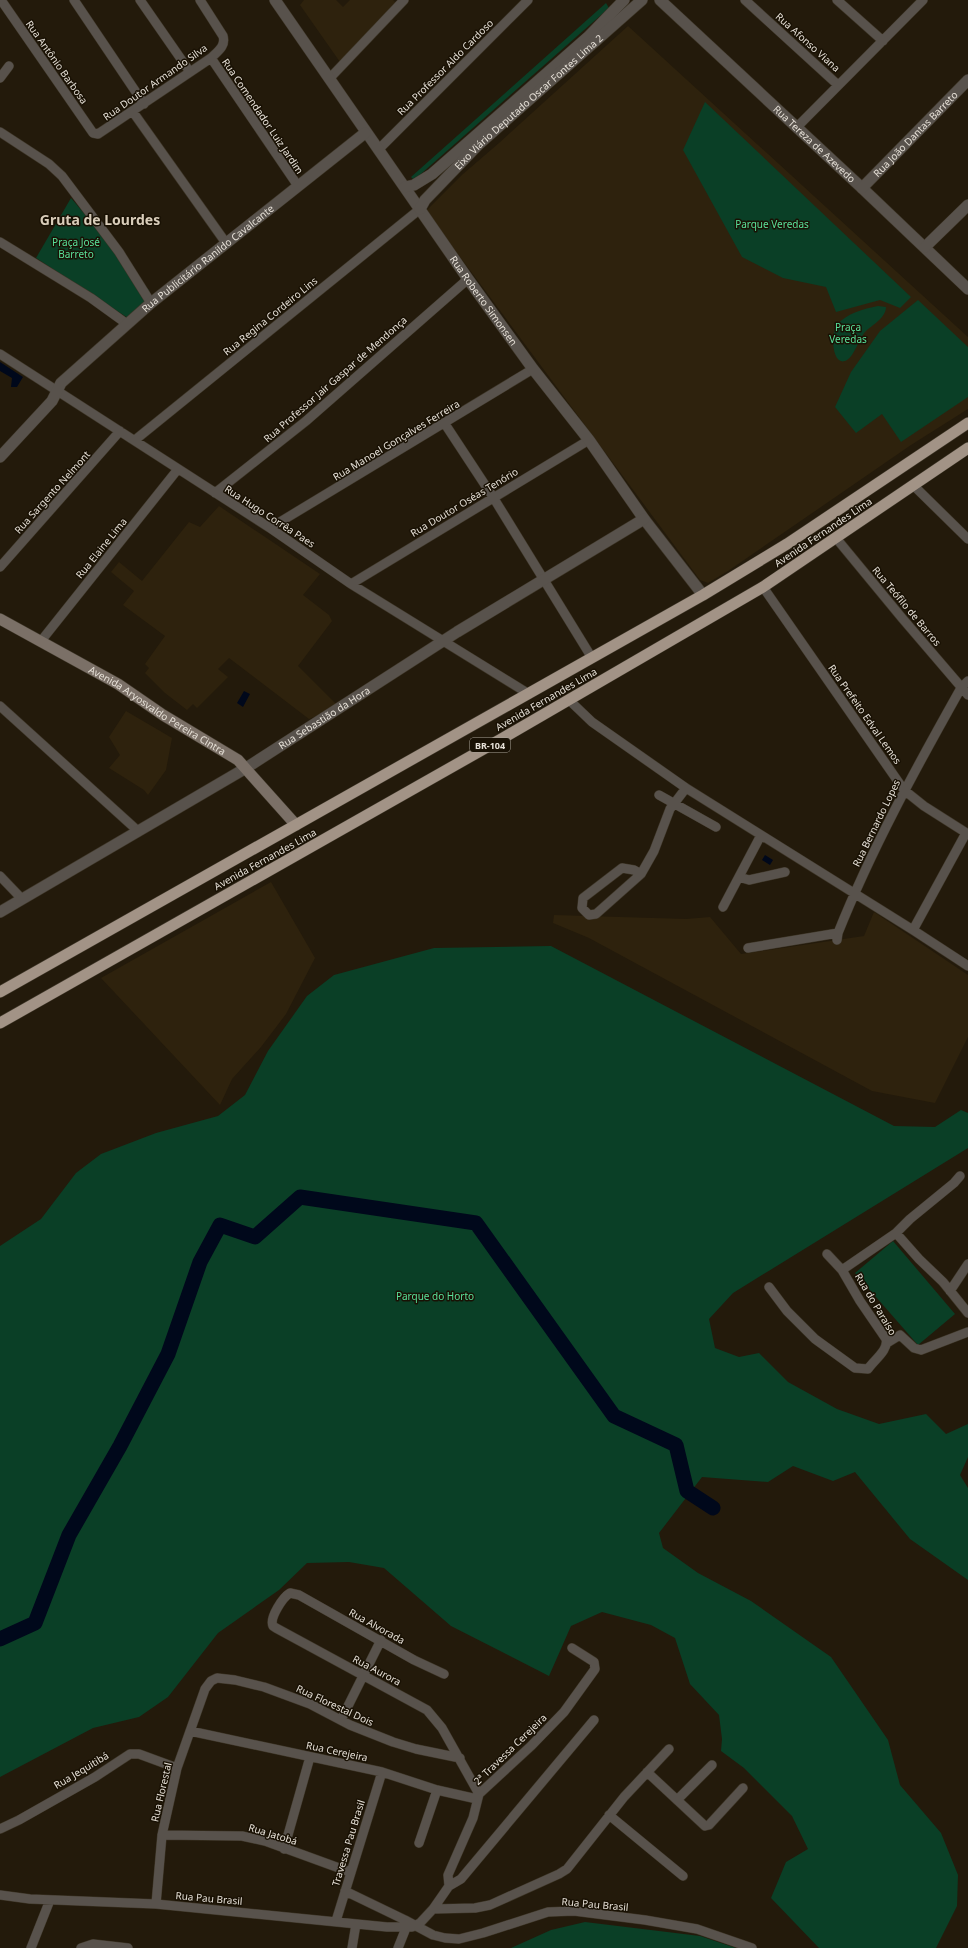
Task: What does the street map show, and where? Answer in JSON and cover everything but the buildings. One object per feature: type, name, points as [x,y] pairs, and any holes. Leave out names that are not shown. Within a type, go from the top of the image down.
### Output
[{"type":"highway","name":"Avenida Fernandes Lima","points":[[0,992],[703,595],[787,544],[968,423]]},
{"type":"highway","name":"Avenida Fernandes Lima","points":[[0,1023],[569,700],[763,587],[968,448]]},
{"type":"main road","name":"Avenida Aryosvaldo Pereira Cintra","points":[[0,619],[118,684],[167,717],[238,760],[296,824]]},
{"type":"street","name":"Rua Antônio Barbosa","points":[[1,0],[93,133],[98,134]]},
{"type":"street","points":[[74,0],[144,104]]},
{"type":"street","points":[[140,0],[190,72]]},
{"type":"street","name":"Rua Comendador Luiz Jardim","points":[[200,0],[223,36],[224,44]]},
{"type":"street","points":[[329,79],[404,0]]},
{"type":"street","name":"Rua Professor Aldo Cardoso","points":[[378,150],[528,0]]},
{"type":"street","name":"Eixo Viário Deputado Oscar Fontes Lima 2","points":[[404,187],[414,185],[432,174],[588,36],[624,0]]},
{"type":"street","name":"Eixo Viário Deputado Oscar Fontes Lima 2","points":[[420,209],[429,196],[478,145],[642,0]]},
{"type":"street","name":"Rua Tereza de Azevedo","points":[[660,0],[925,247],[968,289]]},
{"type":"street","name":"Rua Afonso Viana","points":[[745,0],[838,85]]},
{"type":"street","points":[[837,0],[883,41]]},
{"type":"street","points":[[797,127],[923,0]]},
{"type":"street","name":"Rua Roberto Simonsen","points":[[279,2],[365,133],[468,279],[533,369],[589,440],[644,519],[703,595]]},
{"type":"street","name":"Rua Doutor Armando Silva","points":[[98,134],[133,112],[211,58],[224,44]]},
{"type":"street","name":"Rua Comendador Luiz Jardim","points":[[211,58],[298,186]]},
{"type":"street","points":[[0,78],[9,66]]},
{"type":"street","name":"Rua João Dantas Barreto","points":[[862,188],[968,80]]},
{"type":"street","points":[[133,112],[226,243]]},
{"type":"street","points":[[0,132],[49,164],[62,176],[119,252],[151,302]]},
{"type":"street","name":"Rua Publicitário Ranildo Cavalcante","points":[[0,457],[52,401],[61,383],[151,302],[365,133]]},
{"type":"street","points":[[925,247],[968,205]]},
{"type":"street","name":"Rua Regina Cordeiro Lins","points":[[135,440],[420,209]]},
{"type":"street","points":[[0,242],[91,298],[127,324]]},
{"type":"street","name":"Rua Professor Jair Gaspar de Mendonça","points":[[215,493],[306,421],[468,279]]},
{"type":"street","name":"Rua Hugo Corrêa Paes","points":[[0,354],[270,528],[351,584],[529,694]]},
{"type":"street","name":"Rua Manoel Gonçalves Ferreira","points":[[270,528],[445,424],[533,369]]},
{"type":"street","points":[[445,424],[493,497],[592,658]]},
{"type":"street","name":"Rua Sargento Nelmont","points":[[0,567],[120,432]]},
{"type":"street","name":"Rua Doutor Oséas Tenório","points":[[351,584],[589,440]]},
{"type":"street","name":"Rua Elaine Lima","points":[[41,641],[178,469]]},
{"type":"street","points":[[913,485],[968,539]]},
{"type":"street","name":"Rua Sebastião da Hora","points":[[0,912],[246,768],[443,641],[644,519]]},
{"type":"street","name":"Rua Teófilo de Barros","points":[[836,538],[968,695]]},
{"type":"street","name":"Rua Prefeito Edval Lemos","points":[[763,587],[904,790],[916,801],[967,834]]},
{"type":"street","name":"Rua Bernardo Lopes","points":[[748,948],[838,936],[854,893],[904,790],[961,688],[968,681]]},
{"type":"street","points":[[569,700],[592,722],[686,788],[968,966]]},
{"type":"street","points":[[0,706],[138,831]]},
{"type":"street","points":[[641,874],[634,870],[622,868],[583,898],[581,905],[583,911],[589,915],[596,914],[641,874],[654,851],[668,812],[686,788]]},
{"type":"street","points":[[659,794],[716,828]]},
{"type":"street","points":[[913,930],[967,834]]},
{"type":"street","points":[[723,907],[761,835]]},
{"type":"street","points":[[739,877],[749,880],[785,872]]},
{"type":"street","points":[[0,876],[22,899]]},
{"type":"street","points":[[842,1270],[896,1233],[916,1214],[949,1188],[960,1176]]},
{"type":"street","points":[[896,1233],[950,1291],[968,1313]]},
{"type":"street","name":"Rua do Paraíso","points":[[769,1287],[792,1316],[822,1345],[855,1368],[865,1369],[870,1366],[884,1350],[887,1343],[883,1334],[860,1301],[842,1270],[827,1254]]},
{"type":"street","points":[[950,1291],[968,1264]]},
{"type":"street","points":[[887,1343],[900,1334],[916,1349],[921,1350],[968,1332]]},
{"type":"street","name":"Rua Aurora","points":[[299,1595],[290,1593],[286,1596],[272,1620],[272,1626],[428,1710],[442,1728],[460,1758],[478,1797]]},
{"type":"street","name":"Rua Alvorada","points":[[299,1595],[414,1660],[444,1674]]},
{"type":"street","points":[[341,1720],[381,1640]]},
{"type":"street","name":"2ª Travessa Cerejeira","points":[[449,1886],[448,1875],[473,1818],[478,1797],[564,1712],[594,1669],[594,1662],[572,1648]]},
{"type":"street","name":"Rua Florestal Dois","points":[[205,1689],[210,1681],[217,1678],[235,1680],[284,1693],[341,1720],[393,1742],[416,1749],[460,1758]]},
{"type":"street","name":"Rua Florestal","points":[[156,1904],[162,1835],[177,1768],[205,1689]]},
{"type":"street","points":[[416,1926],[434,1909],[449,1886],[461,1879],[594,1720]]},
{"type":"street","name":"Rua Cerejeira","points":[[190,1731],[382,1772],[437,1790],[478,1797]]},
{"type":"street","points":[[434,1909],[475,1908],[490,1904],[559,1874],[567,1868],[609,1815],[669,1749]]},
{"type":"street","name":"Rua Jequitibá","points":[[0,1828],[19,1820],[95,1777],[130,1754],[139,1754],[177,1768]]},
{"type":"street","points":[[284,1849],[310,1757]]},
{"type":"street","points":[[677,1800],[712,1765]]},
{"type":"street","name":"Travessa Pau Brasil","points":[[336,1921],[382,1772]]},
{"type":"street","points":[[647,1772],[704,1826],[708,1825],[743,1788]]},
{"type":"street","points":[[419,1843],[437,1790]]},
{"type":"street","points":[[609,1815],[683,1876]]},
{"type":"street","name":"Rua Jatobá","points":[[162,1835],[242,1836],[265,1841],[350,1872]]},
{"type":"street","name":"Rua Pau Brasil","points":[[345,1892],[432,1935],[444,1938],[459,1939],[483,1933],[548,1912],[574,1911],[645,1920],[697,1929],[752,1948]]},
{"type":"street","name":"Rua Pau Brasil","points":[[0,1895],[50,1900],[156,1904],[406,1928],[416,1926]]},
{"type":"street","points":[[31,1948],[50,1900]]},
{"type":"street","points":[[352,1948],[356,1924]]},
{"type":"street","points":[[398,1948],[406,1928]]},
{"type":"street","points":[[81,1948],[93,1944],[128,1948]]},
{"type":"shaded area","points":[[304,0],[336,0],[343,7],[350,0],[393,0],[397,4],[340,62],[300,5]]},
{"type":"shaded area","points":[[628,26],[968,337],[968,409],[911,445],[728,571],[708,583],[700,580],[426,211],[463,174]]},
{"type":"shaded area","points":[[219,506],[320,574],[303,595],[329,615],[332,621],[298,666],[339,707],[309,719],[229,658],[218,669],[228,677],[197,708],[193,704],[187,710],[165,693],[145,673],[149,668],[145,664],[165,636],[123,605],[134,591],[111,572],[119,562],[142,581],[189,522],[200,527]]},
{"type":"shaded area","points":[[126,711],[172,738],[166,770],[148,795],[144,790],[109,768],[120,755],[109,737]]},
{"type":"shaded area","points":[[271,882],[315,958],[286,1014],[261,1047],[232,1079],[220,1105],[101,978]]},
{"type":"shaded area","points":[[874,912],[968,975],[968,1037],[935,1103],[872,1091],[589,938],[553,923],[554,915],[686,919],[710,917],[741,954],[864,936]]},
{"type":"green space","points":[[606,3],[609,8],[414,180],[411,177]]},
{"type":"green space","name":"Parque Veredas","points":[[705,102],[911,297],[900,308],[880,300],[836,312],[826,287],[783,278],[742,257],[683,150]]},
{"type":"green space","name":"Praça José Barreto","points":[[71,198],[149,290],[153,304],[131,320],[36,258]]},
{"type":"green space","points":[[918,300],[968,347],[968,397],[901,442],[882,414],[856,433],[835,407],[851,372],[880,331]]},
{"type":"green space","name":"Praça Veredas","points":[[878,306],[886,307],[884,315],[865,332],[850,358],[842,361],[838,359],[835,355],[833,342],[837,325],[850,315],[861,310]]},
{"type":"green space","name":"Parque do Horto","points":[[551,946],[894,1126],[935,1127],[961,1110],[968,1113],[968,1148],[733,1293],[709,1319],[715,1348],[739,1357],[759,1353],[788,1382],[837,1409],[879,1424],[926,1414],[946,1434],[968,1424],[968,1457],[960,1475],[968,1488],[968,1580],[910,1539],[855,1472],[833,1481],[793,1466],[768,1482],[702,1477],[659,1533],[663,1548],[698,1573],[751,1601],[831,1657],[888,1740],[900,1785],[941,1833],[958,1875],[957,1906],[936,1948],[819,1948],[771,1898],[786,1862],[808,1849],[792,1816],[744,1768],[721,1751],[722,1739],[719,1715],[690,1684],[675,1638],[651,1625],[602,1612],[571,1626],[549,1676],[451,1626],[384,1568],[349,1562],[307,1563],[279,1590],[218,1633],[168,1697],[139,1717],[93,1728],[0,1777],[0,1246],[41,1219],[76,1173],[101,1154],[156,1133],[218,1116],[245,1095],[268,1051],[307,996],[334,975],[434,948]]},
{"type":"green space","points":[[893,1241],[955,1314],[918,1345],[855,1273]]},
{"type":"green space","points":[[585,1922],[700,1936],[736,1948],[511,1948],[551,1930]]},
{"type":"water","points":[[0,362],[23,377],[17,387],[11,387],[12,378],[0,371]]},
{"type":"water","points":[[244,691],[250,694],[243,707],[237,703]]},
{"type":"water","points":[[765,855],[773,860],[770,865],[762,860]]},
{"type":"waterway","points":[[0,1639],[35,1623],[69,1535],[120,1446],[168,1354],[200,1262],[220,1225],[255,1237],[300,1197],[476,1223],[614,1416],[676,1445],[687,1491],[713,1508]]},
{"type":"district","name":"Gruta de Lourdes","points":[[100,219]]}]
